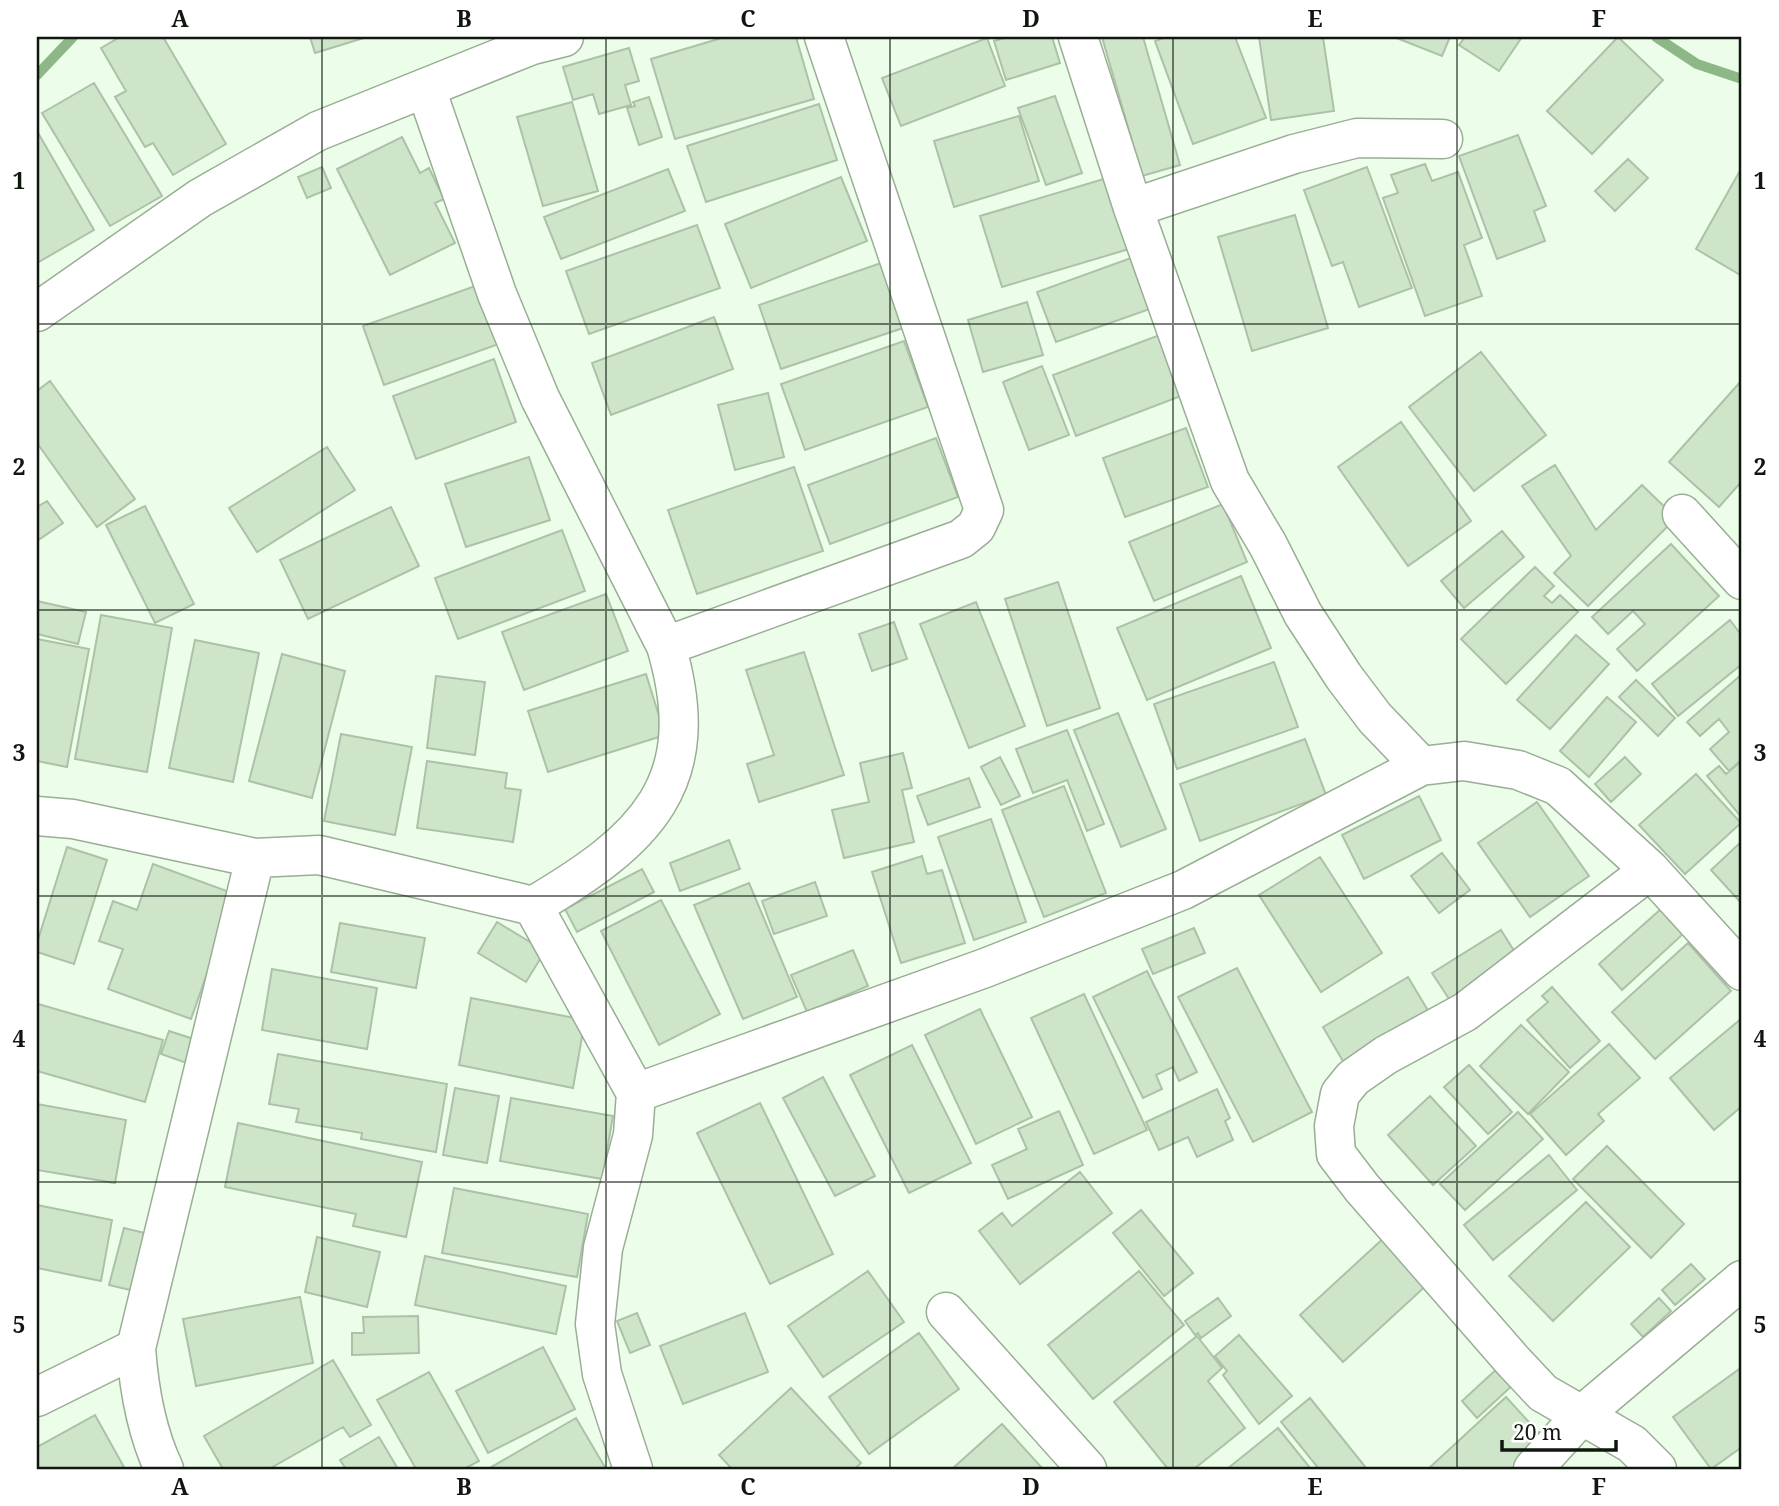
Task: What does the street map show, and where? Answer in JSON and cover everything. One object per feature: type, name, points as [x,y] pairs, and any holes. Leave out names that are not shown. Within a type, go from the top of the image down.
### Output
[{"type":"street","points":[[37,312],[200,198],[318,131],[531,45],[565,37]]},
{"type":"street","points":[[666,646],[961,538],[976,527],[984,510],[824,37]]},
{"type":"street","points":[[1078,37],[1133,208],[1230,481],[1268,545],[1303,614],[1344,677],[1376,718],[1421,766]]},
{"type":"street","points":[[37,816],[73,819],[255,858],[320,855],[533,906],[573,882],[637,833],[663,797],[675,762],[681,716],[676,677],[666,646],[540,398],[497,294],[426,89]]},
{"type":"street","points":[[1133,208],[1294,153],[1357,138],[1443,139]]},
{"type":"street","points":[[1682,514],[1742,580]]},
{"type":"street","points":[[636,1093],[985,968],[1183,890],[1421,766],[1464,761],[1518,770],[1558,786],[1650,870],[1742,971]]},
{"type":"street","points":[[164,1469],[155,1451],[139,1390],[136,1348],[255,858]]},
{"type":"street","points":[[1650,870],[1465,1012],[1385,1055],[1353,1078],[1340,1094],[1334,1126],[1336,1154],[1362,1188],[1464,1307],[1543,1393],[1632,1444],[1657,1469]]},
{"type":"street","points":[[533,906],[636,1093],[633,1135],[603,1248],[595,1324],[602,1374],[634,1469]]},
{"type":"street","points":[[1533,1469],[1581,1415],[1742,1280]]},
{"type":"street","points":[[946,1312],[1087,1469]]},
{"type":"street","points":[[37,1397],[136,1348]]},
{"type":"building","points":[[120,37],[163,37],[226,144],[173,175],[153,143],[145,147],[115,97],[126,91],[101,48]]},
{"type":"building","points":[[310,37],[367,37],[315,53]]},
{"type":"building","points":[[725,37],[796,37],[814,99],[675,139],[651,59]]},
{"type":"building","points":[[1008,37],[1052,37],[1060,63],[1006,80],[994,41]]},
{"type":"building","points":[[1102,37],[1143,37],[1180,165],[1142,176]]},
{"type":"building","points":[[1167,37],[1235,37],[1266,118],[1193,144],[1155,41]]},
{"type":"building","points":[[1259,37],[1323,37],[1334,111],[1271,120]]},
{"type":"building","points":[[1394,37],[1450,37],[1442,56]]},
{"type":"building","points":[[1465,37],[1522,37],[1499,71],[1459,45]]},
{"type":"building","points":[[1618,37],[1663,80],[1592,154],[1547,111]]},
{"type":"building","points":[[987,38],[1005,86],[901,126],[882,78]]},
{"type":"building","points":[[629,48],[639,81],[625,85],[631,105],[599,114],[593,94],[573,100],[563,67]]},
{"type":"building","points":[[94,83],[162,196],[110,226],[42,113]]},
{"type":"building","points":[[1055,96],[1082,173],[1046,185],[1018,108]]},
{"type":"building","points":[[649,97],[662,137],[639,145],[627,108],[635,106],[633,102]]},
{"type":"building","points":[[572,102],[598,191],[543,206],[517,117]]},
{"type":"building","points":[[819,104],[837,160],[706,202],[687,146]]},
{"type":"building","points":[[1019,116],[1039,181],[954,207],[934,141]]},
{"type":"building","points":[[37,131],[94,230],[37,263]]},
{"type":"building","points":[[1518,135],[1546,206],[1534,211],[1545,241],[1497,259],[1459,156]]},
{"type":"building","points":[[402,137],[420,173],[429,168],[444,199],[435,203],[455,243],[390,275],[337,169]]},
{"type":"building","points":[[1628,159],[1648,178],[1615,211],[1595,191]]},
{"type":"building","points":[[1425,164],[1432,181],[1458,172],[1482,238],[1464,245],[1482,296],[1425,316],[1383,198],[1398,193],[1391,175]]},
{"type":"building","points":[[322,167],[331,188],[307,198],[298,177]]},
{"type":"building","points":[[1367,167],[1412,288],[1359,307],[1343,262],[1332,266],[1304,190]]},
{"type":"building","points":[[1742,167],[1742,276],[1696,249]]},
{"type":"building","points":[[668,169],[685,211],[561,259],[544,217]]},
{"type":"building","points":[[841,177],[867,241],[751,288],[725,224]]},
{"type":"building","points":[[1107,178],[1129,249],[1002,287],[980,216]]},
{"type":"building","points":[[1295,215],[1328,328],[1252,351],[1218,237]]},
{"type":"building","points":[[697,225],[720,288],[589,334],[566,271]]},
{"type":"building","points":[[1131,258],[1150,309],[1056,342],[1037,292]]},
{"type":"building","points":[[881,263],[903,328],[781,369],[759,305]]},
{"type":"building","points":[[478,285],[499,344],[384,385],[363,326]]},
{"type":"building","points":[[1027,302],[1043,355],[983,372],[968,320]]},
{"type":"building","points":[[714,317],[733,369],[611,415],[592,363]]},
{"type":"building","points":[[1165,333],[1189,393],[1076,436],[1053,375]]},
{"type":"building","points":[[904,341],[928,407],[805,450],[781,384]]},
{"type":"building","points":[[1481,352],[1546,435],[1474,491],[1409,407]]},
{"type":"building","points":[[494,359],[516,422],[416,459],[393,396]]},
{"type":"building","points":[[1042,366],[1069,435],[1029,450],[1003,382]]},
{"type":"building","points":[[1742,380],[1742,481],[1719,507],[1669,462]]},
{"type":"building","points":[[50,381],[135,499],[97,527],[37,443],[37,391]]},
{"type":"building","points":[[768,393],[784,457],[735,470],[718,405]]},
{"type":"building","points":[[1401,422],[1471,521],[1408,566],[1338,467]]},
{"type":"building","points":[[1186,428],[1208,487],[1125,517],[1103,458]]},
{"type":"building","points":[[936,438],[958,497],[830,544],[808,485]]},
{"type":"building","points":[[327,447],[355,490],[257,552],[229,508]]},
{"type":"building","points":[[529,457],[550,520],[466,547],[445,484]]},
{"type":"building","points":[[1555,465],[1596,530],[1642,485],[1676,518],[1588,606],[1554,573],[1571,556],[1522,486]]},
{"type":"building","points":[[794,467],[823,551],[697,594],[668,510]]},
{"type":"building","points":[[47,501],[63,523],[37,541],[37,507]]},
{"type":"building","points":[[1223,504],[1247,562],[1154,601],[1129,542]]},
{"type":"building","points":[[145,506],[194,604],[155,623],[106,525]]},
{"type":"building","points":[[391,507],[419,566],[308,619],[280,560]]},
{"type":"building","points":[[562,530],[585,591],[458,639],[435,578]]},
{"type":"building","points":[[1502,531],[1524,557],[1464,608],[1441,581]]},
{"type":"building","points":[[1671,544],[1719,596],[1637,671],[1617,649],[1645,624],[1633,611],[1608,634],[1592,617]]},
{"type":"building","points":[[1535,567],[1554,586],[1544,596],[1552,603],[1560,595],[1578,612],[1506,684],[1461,639]]},
{"type":"building","points":[[1241,576],[1271,648],[1147,700],[1117,628]]},
{"type":"building","points":[[1058,582],[1100,708],[1047,726],[1005,599]]},
{"type":"building","points":[[606,594],[628,651],[524,690],[502,632]]},
{"type":"building","points":[[37,601],[86,612],[78,644],[37,634]]},
{"type":"building","points":[[976,602],[1025,726],[969,748],[920,624]]},
{"type":"building","points":[[101,615],[172,628],[147,772],[75,759]]},
{"type":"building","points":[[1730,620],[1742,636],[1742,664],[1678,716],[1652,684]]},
{"type":"building","points":[[894,622],[907,659],[872,671],[859,634]]},
{"type":"building","points":[[1576,635],[1609,664],[1550,729],[1517,700]]},
{"type":"building","points":[[37,639],[89,649],[67,767],[37,761]]},
{"type":"building","points":[[195,640],[259,653],[233,782],[169,768]]},
{"type":"building","points":[[804,652],[844,775],[759,802],[747,764],[774,755],[746,670]]},
{"type":"building","points":[[282,654],[345,671],[312,798],[249,781]]},
{"type":"building","points":[[1274,662],[1298,727],[1177,769],[1154,704]]},
{"type":"building","points":[[646,674],[665,735],[548,772],[528,711]]},
{"type":"building","points":[[1742,674],[1742,759],[1729,771],[1710,749],[1729,732],[1719,719],[1700,736],[1687,722]]},
{"type":"building","points":[[436,676],[485,682],[475,755],[427,748]]},
{"type":"building","points":[[1636,680],[1675,718],[1658,736],[1619,697]]},
{"type":"building","points":[[1607,697],[1636,722],[1589,777],[1560,751]]},
{"type":"building","points":[[1118,713],[1166,829],[1121,847],[1074,730]]},
{"type":"building","points":[[1067,730],[1104,824],[1087,831],[1067,780],[1033,793],[1016,749]]},
{"type":"building","points":[[341,734],[412,747],[395,835],[324,821]]},
{"type":"building","points":[[1305,739],[1326,795],[1200,841],[1180,784]]},
{"type":"building","points":[[903,753],[912,788],[902,790],[914,842],[844,858],[832,810],[869,802],[860,763]]},
{"type":"building","points":[[1000,757],[1020,796],[1001,805],[981,767]]},
{"type":"building","points":[[1625,757],[1641,774],[1611,802],[1595,784]]},
{"type":"building","points":[[427,761],[507,773],[505,788],[521,790],[513,842],[417,828]]},
{"type":"building","points":[[1739,763],[1742,767],[1742,818],[1707,776],[1719,766],[1726,774]]},
{"type":"building","points":[[1696,774],[1741,823],[1685,874],[1639,825]]},
{"type":"building","points":[[969,778],[980,807],[928,825],[917,796]]},
{"type":"building","points":[[1064,786],[1106,893],[1044,917],[1002,810]]},
{"type":"building","points":[[1419,796],[1441,840],[1364,879],[1342,835]]},
{"type":"building","points":[[1537,802],[1589,876],[1530,917],[1478,843]]},
{"type":"building","points":[[991,819],[1026,922],[974,940],[938,837]]},
{"type":"building","points":[[729,840],[740,869],[680,891],[670,863]]},
{"type":"building","points":[[1742,841],[1742,904],[1711,870]]},
{"type":"building","points":[[67,847],[107,860],[74,964],[37,952],[37,943]]},
{"type":"building","points":[[1442,853],[1470,890],[1439,913],[1411,876]]},
{"type":"building","points":[[922,856],[927,874],[942,870],[965,943],[901,963],[872,872]]},
{"type":"building","points":[[1320,857],[1382,953],[1321,992],[1259,895]]},
{"type":"building","points":[[153,864],[235,894],[191,1019],[108,989],[123,949],[99,941],[113,901],[137,910]]},
{"type":"building","points":[[642,869],[654,892],[577,932],[565,909]]},
{"type":"building","points":[[815,882],[827,916],[774,934],[762,901]]},
{"type":"building","points":[[749,883],[797,997],[743,1019],[694,905]]},
{"type":"building","points":[[661,900],[720,1014],[659,1045],[601,931]]},
{"type":"building","points":[[1661,909],[1683,934],[1622,990],[1599,964]]},
{"type":"building","points":[[497,922],[545,951],[526,982],[478,953]]},
{"type":"building","points":[[340,923],[425,938],[416,988],[331,972]]},
{"type":"building","points":[[1194,928],[1205,953],[1153,974],[1142,949]]},
{"type":"building","points":[[1501,930],[1523,965],[1455,1008],[1432,973]]},
{"type":"building","points":[[1688,943],[1731,991],[1655,1059],[1612,1012]]},
{"type":"building","points":[[853,950],[868,986],[807,1012],[791,975]]},
{"type":"building","points":[[1237,968],[1312,1112],[1253,1142],[1178,997]]},
{"type":"building","points":[[272,969],[377,988],[367,1049],[262,1030]]},
{"type":"building","points":[[1147,971],[1197,1072],[1179,1081],[1173,1067],[1156,1075],[1162,1089],[1143,1098],[1093,997]]},
{"type":"building","points":[[1408,977],[1430,1014],[1344,1063],[1323,1027]]},
{"type":"building","points":[[1552,987],[1600,1041],[1570,1068],[1527,1020],[1548,1002],[1542,996]]},
{"type":"building","points":[[1084,994],[1147,1130],[1094,1154],[1031,1018]]},
{"type":"building","points":[[471,998],[585,1020],[573,1088],[459,1065]]},
{"type":"building","points":[[38,1004],[163,1040],[145,1102],[37,1071]]},
{"type":"building","points":[[980,1009],[1032,1117],[976,1144],[925,1035]]},
{"type":"building","points":[[1742,1018],[1742,1106],[1714,1130],[1670,1078]]},
{"type":"building","points":[[1521,1025],[1569,1072],[1528,1114],[1480,1066]]},
{"type":"building","points":[[169,1031],[203,1042],[195,1066],[161,1054]]},
{"type":"building","points":[[1609,1044],[1640,1078],[1598,1114],[1604,1121],[1566,1155],[1530,1114]]},
{"type":"building","points":[[912,1045],[971,1163],[909,1193],[850,1075]]},
{"type":"building","points":[[278,1054],[447,1084],[436,1152],[361,1139],[362,1133],[296,1122],[299,1109],[269,1104]]},
{"type":"building","points":[[1469,1065],[1512,1112],[1488,1134],[1444,1087]]},
{"type":"building","points":[[823,1077],[875,1176],[835,1196],[783,1098]]},
{"type":"building","points":[[455,1088],[499,1096],[487,1163],[443,1155]]},
{"type":"building","points":[[1217,1089],[1230,1118],[1225,1121],[1233,1140],[1197,1157],[1188,1137],[1159,1150],[1146,1122]]},
{"type":"building","points":[[1430,1096],[1476,1146],[1433,1185],[1388,1135]]},
{"type":"building","points":[[511,1098],[613,1116],[602,1179],[500,1161]]},
{"type":"building","points":[[760,1103],[833,1254],[770,1284],[697,1133]]},
{"type":"building","points":[[37,1104],[126,1120],[115,1183],[37,1170]]},
{"type":"building","points":[[1059,1111],[1083,1165],[1008,1199],[992,1165],[1027,1149],[1018,1129]]},
{"type":"building","points":[[1518,1112],[1543,1139],[1465,1210],[1440,1184]]},
{"type":"building","points":[[238,1123],[422,1162],[406,1237],[353,1226],[356,1214],[225,1187]]},
{"type":"building","points":[[1607,1146],[1684,1224],[1651,1258],[1573,1179]]},
{"type":"building","points":[[1549,1155],[1577,1190],[1493,1260],[1464,1225]]},
{"type":"building","points":[[1080,1172],[1112,1213],[1020,1284],[979,1231],[1002,1213],[1012,1226]]},
{"type":"building","points":[[454,1188],[588,1214],[577,1277],[442,1253]]},
{"type":"building","points":[[1586,1202],[1630,1247],[1553,1321],[1509,1276]]},
{"type":"building","points":[[37,1205],[112,1220],[101,1281],[37,1268]]},
{"type":"building","points":[[1141,1210],[1193,1273],[1164,1296],[1113,1233]]},
{"type":"building","points":[[124,1228],[153,1235],[139,1292],[109,1285]]},
{"type":"building","points":[[1386,1236],[1429,1283],[1343,1362],[1300,1315]]},
{"type":"building","points":[[317,1237],[380,1252],[367,1307],[305,1292]]},
{"type":"building","points":[[425,1256],[566,1286],[556,1334],[415,1305]]},
{"type":"building","points":[[1691,1264],[1705,1279],[1675,1305],[1662,1290]]},
{"type":"building","points":[[868,1271],[904,1322],[823,1377],[788,1326]]},
{"type":"building","points":[[1139,1271],[1184,1325],[1093,1399],[1048,1345]]},
{"type":"building","points":[[300,1297],[313,1363],[196,1386],[183,1319]]},
{"type":"building","points":[[1218,1298],[1231,1316],[1201,1338],[1198,1333],[1195,1335],[1185,1321]]},
{"type":"building","points":[[1659,1298],[1671,1311],[1643,1337],[1631,1324]]},
{"type":"building","points":[[637,1313],[650,1345],[630,1353],[617,1321]]},
{"type":"building","points":[[745,1313],[768,1372],[683,1404],[660,1346]]},
{"type":"building","points":[[418,1316],[419,1353],[352,1355],[352,1333],[364,1333],[363,1317]]},
{"type":"building","points":[[919,1333],[959,1389],[869,1454],[829,1397]]},
{"type":"building","points":[[1239,1335],[1292,1396],[1259,1424],[1223,1375],[1227,1371],[1215,1356]]},
{"type":"building","points":[[1197,1336],[1222,1368],[1208,1381],[1245,1428],[1194,1469],[1168,1469],[1114,1402]]},
{"type":"building","points":[[543,1347],[575,1409],[488,1453],[456,1391]]},
{"type":"building","points":[[333,1360],[371,1425],[350,1437],[343,1427],[269,1469],[223,1469],[204,1436]]},
{"type":"building","points":[[1500,1366],[1515,1383],[1477,1418],[1462,1401]]},
{"type":"building","points":[[1742,1367],[1742,1447],[1711,1469],[1673,1417]]},
{"type":"building","points":[[429,1372],[479,1461],[464,1469],[416,1469],[377,1400]]},
{"type":"building","points":[[791,1388],[861,1463],[855,1469],[732,1469],[719,1455]]},
{"type":"building","points":[[1506,1397],[1549,1444],[1521,1469],[1428,1469]]},
{"type":"building","points":[[1310,1398],[1367,1469],[1319,1469],[1281,1422]]},
{"type":"building","points":[[95,1415],[125,1469],[37,1469],[37,1447]]},
{"type":"building","points":[[576,1418],[606,1469],[488,1469]]},
{"type":"building","points":[[1002,1424],[1043,1469],[952,1469]]},
{"type":"building","points":[[1278,1428],[1311,1469],[1227,1469]]},
{"type":"building","points":[[379,1437],[398,1469],[346,1469],[340,1460]]},
{"type":"waterway","points":[[37,75],[73,37]]},
{"type":"waterway","points":[[1656,37],[1697,64],[1742,79]]}]
